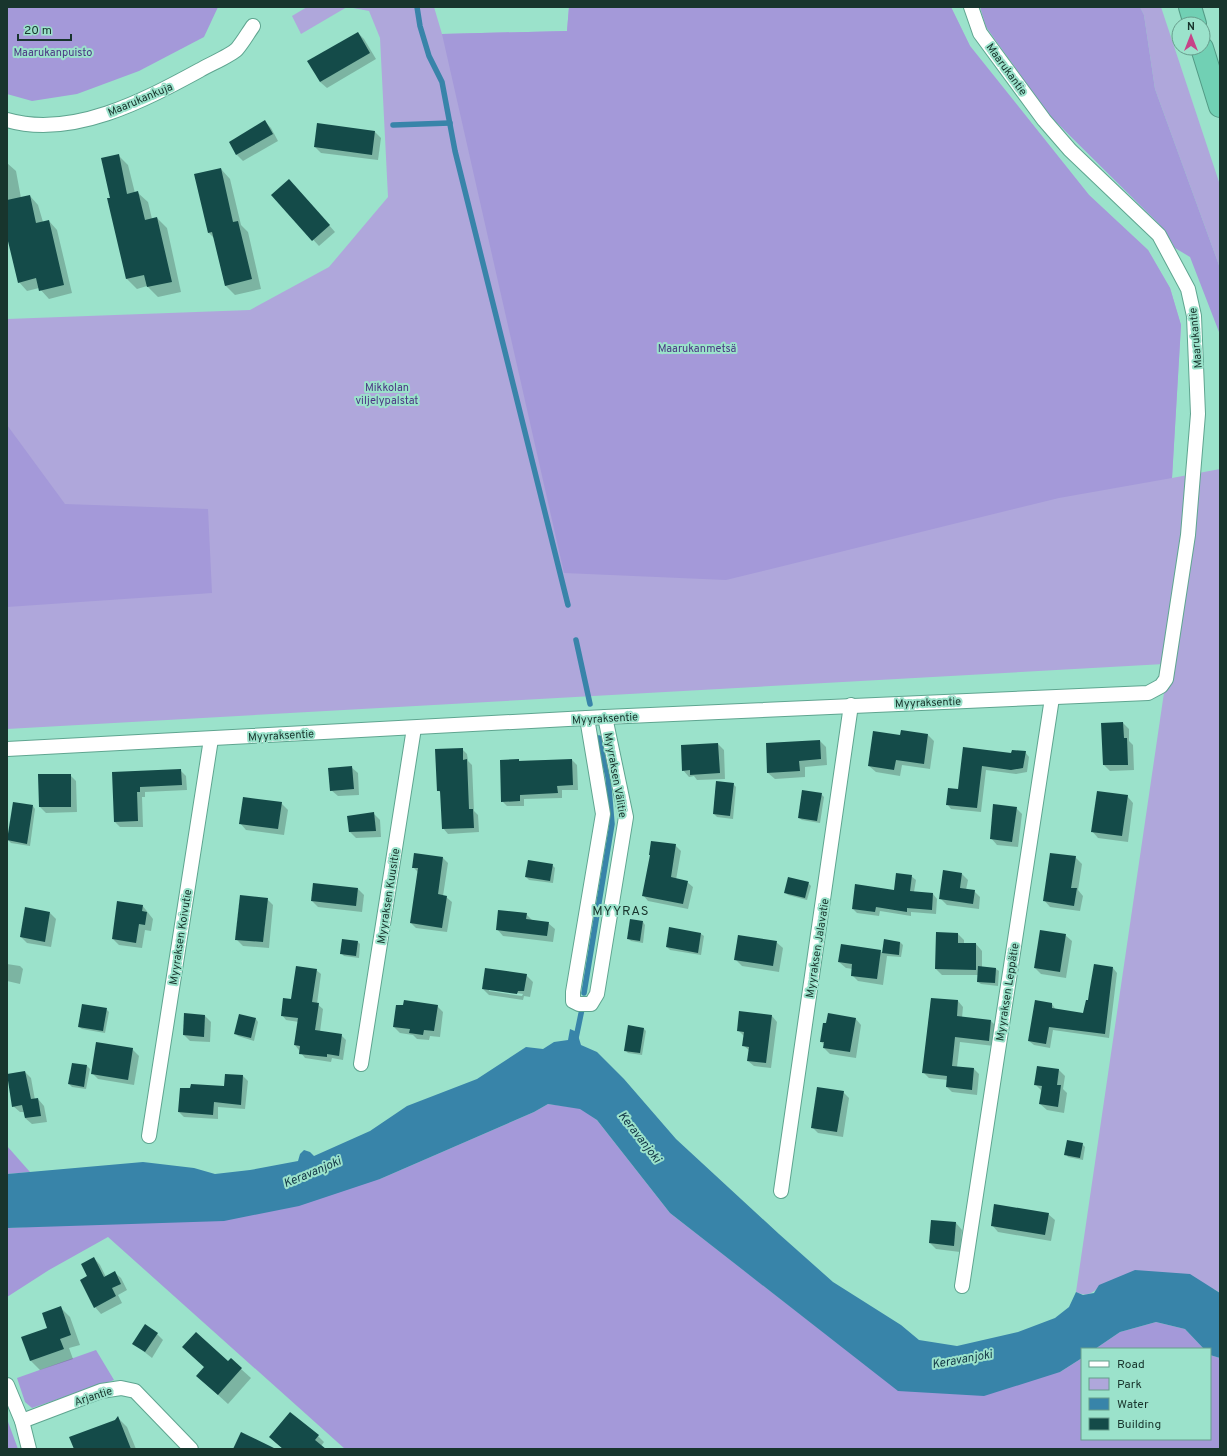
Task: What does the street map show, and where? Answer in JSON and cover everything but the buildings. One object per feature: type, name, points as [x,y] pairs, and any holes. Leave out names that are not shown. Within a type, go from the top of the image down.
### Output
[{"type":"highway","points":[[1204,56],[1220,106]]},
{"type":"street","name":"Maarukantie","points":[[971,7],[980,33],[1044,120],[1070,150],[1158,235],[1188,289],[1194,316],[1198,414],[1188,535],[1171,648]]},
{"type":"street","name":"Maarukankuja","points":[[7,120],[17,123],[64,123],[85,120],[123,108],[155,95],[236,50],[253,26]]},
{"type":"street","name":"Myyraksentie","points":[[7,752],[605,717],[1148,693],[1161,686],[1166,679],[1171,648]]},
{"type":"street","name":"Myyraksen Leppätie","points":[[962,1286],[1052,698]]},
{"type":"street","name":"Myyraksen Jalavatie","points":[[782,1191],[851,705]]},
{"type":"street","name":"Myyraksen Välitie","points":[[587,718],[603,814],[573,992],[573,1001],[578,1004],[591,1004],[597,994],[626,816],[605,717]]},
{"type":"street","name":"Myyraksen Kuusitie","points":[[361,1064],[414,728]]},
{"type":"street","name":"Myyraksen Koivutie","points":[[150,1136],[211,739]]},
{"type":"street","points":[[7,1385],[22,1421],[29,1449]]},
{"type":"street","name":"Arjantie","points":[[22,1421],[101,1391],[121,1388],[135,1390],[191,1449]]},
{"type":"green space","name":"Maarukanpuisto","points":[[7,7],[218,7],[204,37],[139,71],[77,94],[32,101],[7,94]]},
{"type":"green space","points":[[307,7],[347,7],[301,34],[292,16]]},
{"type":"green space","name":"Maarukanmetsä","points":[[348,7],[434,7],[442,34],[567,31],[569,7],[951,7],[970,46],[1089,195],[1148,250],[1170,288],[1181,325],[1172,478],[1220,469],[1220,1293],[1214,1289],[1100,1285],[1095,1291],[1089,1294],[1080,1294],[1076,1292],[1166,679],[1164,664],[7,729],[7,319],[250,310],[329,267],[388,197],[380,38],[369,11]]},
{"type":"green space","points":[[569,7],[951,7],[970,46],[1089,195],[1148,250],[1170,288],[1181,325],[1172,478],[1059,498],[726,580],[564,573],[442,34],[567,31]]},
{"type":"green space","points":[[980,7],[1140,7],[1144,15],[1155,89],[1220,268],[1220,443],[1219,332],[1190,257],[1175,248],[1159,224],[1049,115],[986,27]]},
{"type":"green space","points":[[1140,7],[1161,7],[1171,37],[1171,56],[1177,56],[1220,185],[1220,268],[1155,89],[1144,15]]},
{"type":"green space","points":[[7,425],[65,504],[208,509],[212,593],[7,607]]},
{"type":"green space","points":[[548,1104],[580,1108],[597,1120],[670,1213],[898,1390],[1060,1372],[1081,1359],[1081,1440],[1211,1440],[1211,1355],[1220,1358],[1220,1449],[345,1449],[108,1237],[49,1270],[7,1297],[7,1228],[45,1226],[380,1179],[534,1112]]},
{"type":"green space","points":[[7,1146],[30,1172],[7,1174]]},
{"type":"green space","points":[[1156,1322],[1185,1329],[1203,1348],[1096,1348],[1120,1332]]},
{"type":"green space","points":[[96,1350],[114,1380],[32,1408],[25,1402],[17,1378]]},
{"type":"green space","points":[[7,1419],[18,1449],[7,1449]]},
{"type":"water","name":"Keravanjoki","points":[[570,1029],[577,1032],[581,1045],[597,1052],[624,1079],[676,1139],[779,1234],[833,1282],[901,1325],[919,1340],[957,1346],[1018,1332],[1055,1318],[1069,1307],[1076,1292],[1083,1295],[1094,1293],[1099,1285],[1135,1270],[1190,1274],[1220,1293],[1220,1358],[1211,1355],[1211,1348],[1203,1348],[1185,1329],[1156,1322],[1120,1332],[1096,1348],[1081,1348],[1081,1359],[1060,1372],[984,1396],[898,1391],[670,1213],[597,1120],[580,1109],[548,1104],[534,1112],[380,1179],[299,1206],[224,1221],[7,1228],[7,1174],[143,1162],[194,1168],[215,1174],[250,1170],[298,1161],[300,1154],[304,1150],[310,1152],[314,1156],[370,1131],[407,1106],[477,1079],[526,1047],[543,1049],[554,1042],[568,1040]]},
{"type":"waterway","points":[[417,7],[420,26],[429,56],[442,82],[455,151],[568,605]]},
{"type":"waterway","points":[[393,125],[450,123]]},
{"type":"waterway","points":[[576,640],[590,704]]},
{"type":"waterway","points":[[584,993],[612,824],[608,777],[599,738]]},
{"type":"waterway","points":[[576,1038],[582,1009]]},
{"type":"district","name":"MYYRAS","points":[[621,910]]},
{"type":"park label","name":"Mikkolan viljelypalstat","points":[[387,393]]}]
